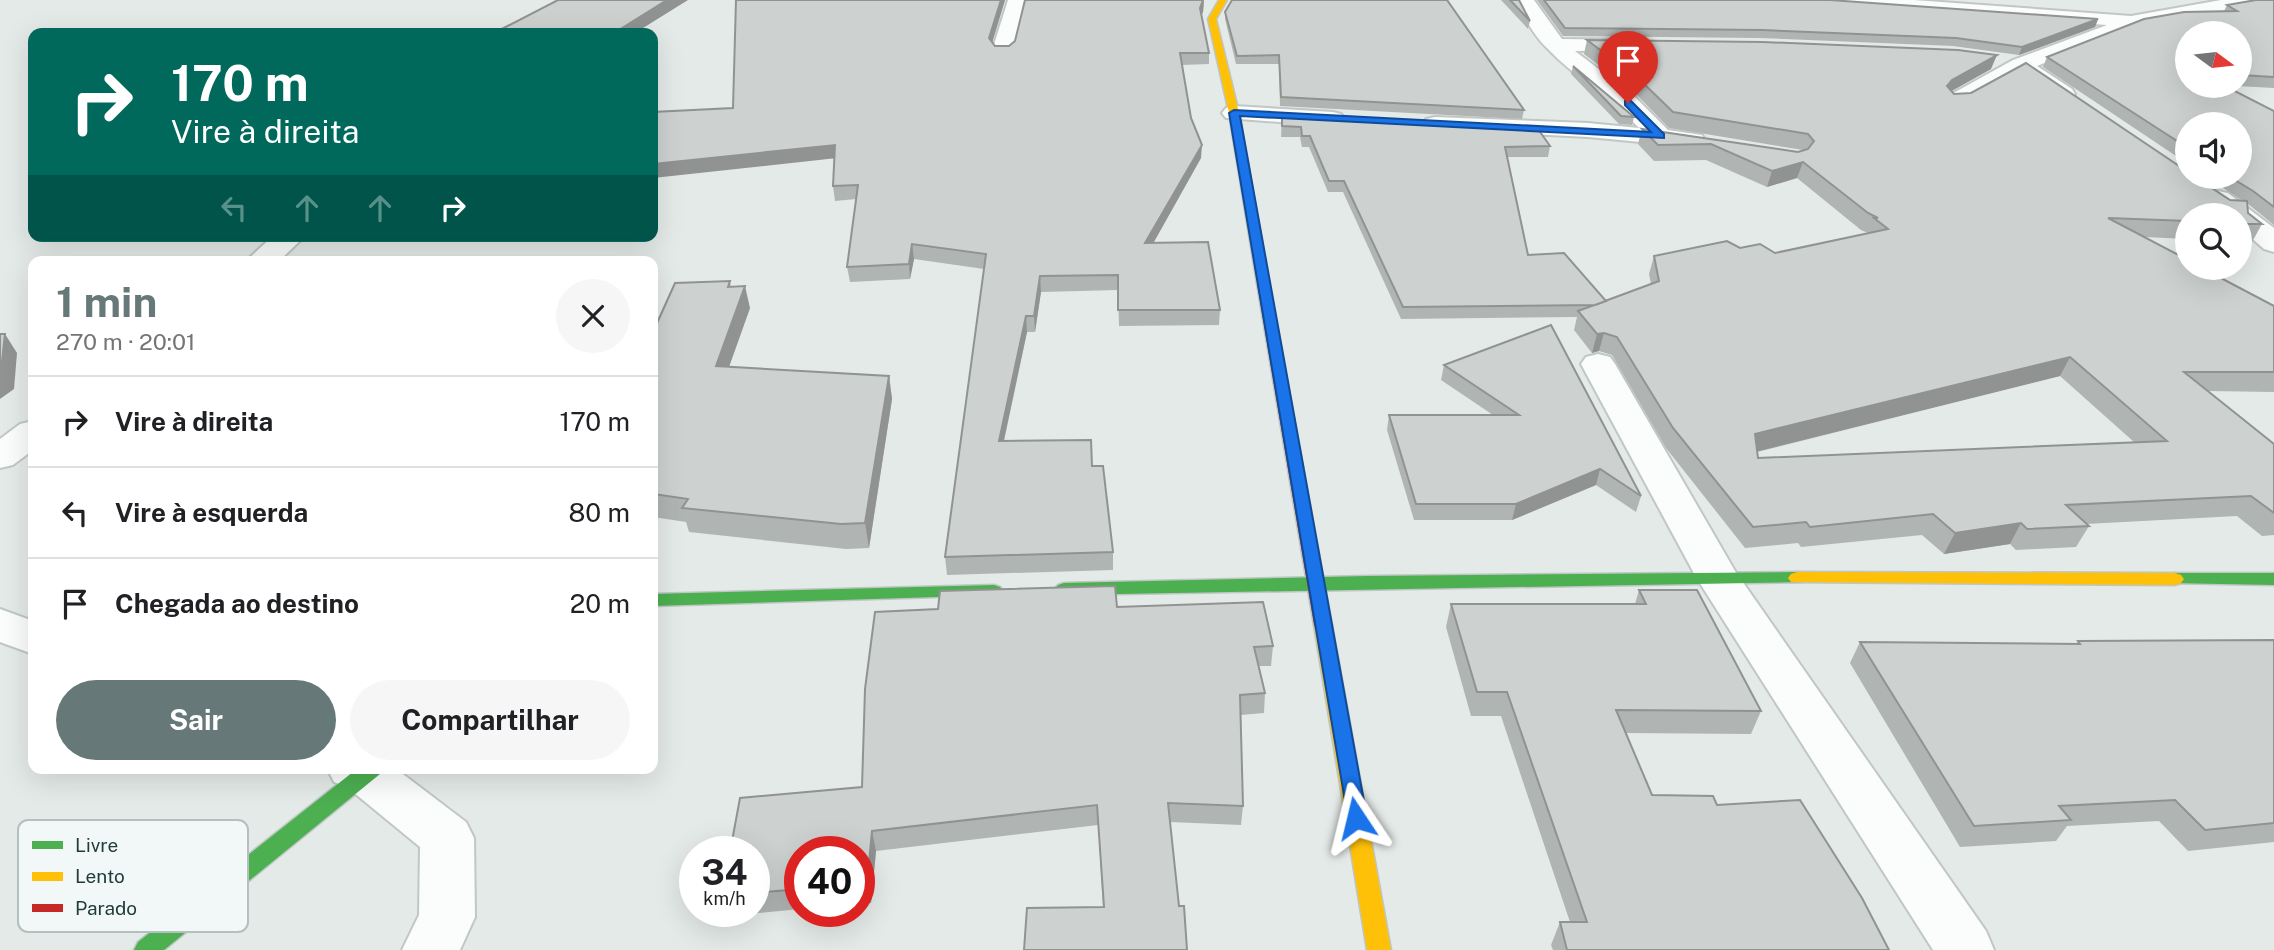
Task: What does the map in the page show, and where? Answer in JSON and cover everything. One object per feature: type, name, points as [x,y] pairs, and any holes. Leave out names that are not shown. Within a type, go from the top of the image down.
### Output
[{"type":"street","points":[[1003,51],[1017,0]]},
{"type":"street","points":[[1223,0],[1212,19],[1234,113],[1379,950]]},
{"type":"street","points":[[1829,0],[2134,21]]},
{"type":"street","points":[[1956,101],[2021,65],[2134,21],[2252,0],[2274,11]]},
{"type":"street","points":[[1527,4],[1537,25],[1555,45],[1628,103],[1660,136]]},
{"type":"street","points":[[1555,45],[1655,44]]},
{"type":"street","points":[[1995,61],[2021,65],[2077,104]]},
{"type":"street","points":[[1234,113],[1355,120]]},
{"type":"street","points":[[1409,123],[1660,136],[1720,145]]},
{"type":"street","points":[[2202,189],[2248,220],[2274,243]]},
{"type":"street","points":[[267,256],[284,242]]},
{"type":"street","points":[[1598,364],[1717,577],[1965,950]]},
{"type":"street","points":[[0,457],[28,436]]},
{"type":"street","points":[[1053,589],[1315,582],[1717,577],[2274,579]]},
{"type":"street","points":[[658,600],[1011,590]]},
{"type":"street","points":[[0,625],[28,636]]},
{"type":"street","points":[[248,865],[358,774]]},
{"type":"street","points":[[368,774],[447,838],[447,917],[431,950]]},
{"type":"street","points":[[146,950],[168,932]]},
{"type":"building","points":[[558,0],[667,0],[622,28],[504,28]]},
{"type":"building","points":[[736,0],[1001,0],[989,38],[995,46],[1009,46],[1015,41],[1025,0],[1203,0],[1200,8],[1209,53],[1180,53],[1191,118],[1202,145],[1145,243],[1208,242],[1220,310],[1118,310],[1118,275],[1040,276],[1034,316],[1026,316],[999,441],[1091,440],[1092,466],[1103,466],[1113,552],[945,557],[986,254],[912,244],[909,264],[847,267],[858,185],[833,186],[835,145],[658,163],[658,112],[733,108]]},
{"type":"building","points":[[1232,0],[1447,0],[1524,110],[1281,97],[1279,55],[1237,56],[1225,12]]},
{"type":"building","points":[[1510,0],[1519,0],[1530,21]]},
{"type":"building","points":[[1544,0],[1830,0],[2098,19],[2022,47],[1956,38],[1762,30],[1565,28]]},
{"type":"building","points":[[2274,0],[2274,77],[2252,76],[2252,21],[2175,21],[2175,98],[2249,98],[2274,111],[2274,207],[2250,189],[2252,189],[2252,112],[2175,112],[2175,140],[2047,57],[2144,19],[2184,12],[2237,11],[2227,5]]},
{"type":"building","points":[[1587,40],[1763,42],[1958,50],[1997,55],[1952,80],[1947,86],[1954,94],[1971,93],[2026,63],[2175,163],[2175,189],[2213,189],[2230,200],[2247,201],[2175,203],[2175,221],[2108,218],[2175,253],[2175,280],[2225,280],[2274,306],[2274,372],[2184,372],[2274,444],[2274,513],[2251,496],[2066,505],[2089,526],[2027,529],[2021,523],[1955,533],[1933,514],[1810,527],[1806,522],[1753,527],[1673,428],[1617,337],[1597,334],[1578,311],[1659,281],[1654,256],[1727,241],[1740,248],[1760,244],[1775,253],[1888,229],[1874,218],[1878,218],[1803,162],[1772,171],[1711,144],[1658,145],[1642,129],[1798,152],[1808,149],[1814,141],[1808,134],[1673,112],[1639,79]],"holes":[[[2070,357],[2167,441],[1758,458],[1755,434]]]},
{"type":"building","points":[[1573,66],[1634,117],[1621,116]]},
{"type":"building","points":[[1282,115],[1538,129],[1550,146],[1505,147],[1528,255],[1564,253],[1606,301],[1595,305],[1403,307],[1344,181],[1329,181],[1310,136],[1302,136],[1301,127],[1282,126]]},
{"type":"building","points":[[2252,216],[2262,224],[2252,224]]},
{"type":"building","points":[[730,281],[728,287],[745,286],[716,366],[889,376],[865,523],[841,524],[682,508],[688,499],[658,495],[658,321],[675,283]]},
{"type":"building","points":[[1551,325],[1641,496],[1600,469],[1516,504],[1416,504],[1389,415],[1519,415],[1444,365]]},
{"type":"building","points":[[0,334],[5,334],[0,371]]},
{"type":"building","points":[[1115,586],[1117,607],[1263,602],[1273,646],[1254,647],[1265,693],[1240,695],[1243,806],[1168,803],[1179,906],[1184,906],[1187,950],[1024,950],[1027,908],[1104,907],[1097,805],[872,831],[872,836],[784,836],[784,890],[770,892],[770,836],[733,836],[740,798],[862,787],[865,689],[875,612],[938,609],[940,591]]},
{"type":"building","points":[[1639,590],[1697,590],[1761,711],[1616,710],[1652,795],[1713,796],[1717,805],[1800,800],[1862,898],[1889,950],[1567,950],[1560,922],[1587,922],[1507,692],[1477,692],[1451,604],[1646,604]]},
{"type":"building","points":[[2274,640],[2274,823],[2205,830],[2175,800],[2059,806],[2071,820],[1974,826],[1860,642],[2080,644],[2078,641]]},
{"type":"traffic: fast","points":[[1064,589],[1367,582],[1797,578]]},
{"type":"traffic: fast","points":[[2175,579],[2274,579]]},
{"type":"traffic: fast","points":[[658,600],[994,591]]},
{"type":"traffic: fast","points":[[248,868],[366,774]]},
{"type":"traffic: fast","points":[[146,950],[168,932]]},
{"type":"traffic: slow","points":[[1223,0],[1212,19],[1234,113],[1263,283]]},
{"type":"traffic: slow","points":[[1797,578],[2175,579]]},
{"type":"traffic: slow","points":[[1323,625],[1379,950]]},
{"type":"traffic: jam","points":[[1263,283],[1323,625]]},
{"type":"route","points":[[1356,818],[1234,113],[1588,130],[1660,136],[1628,103]]}]
